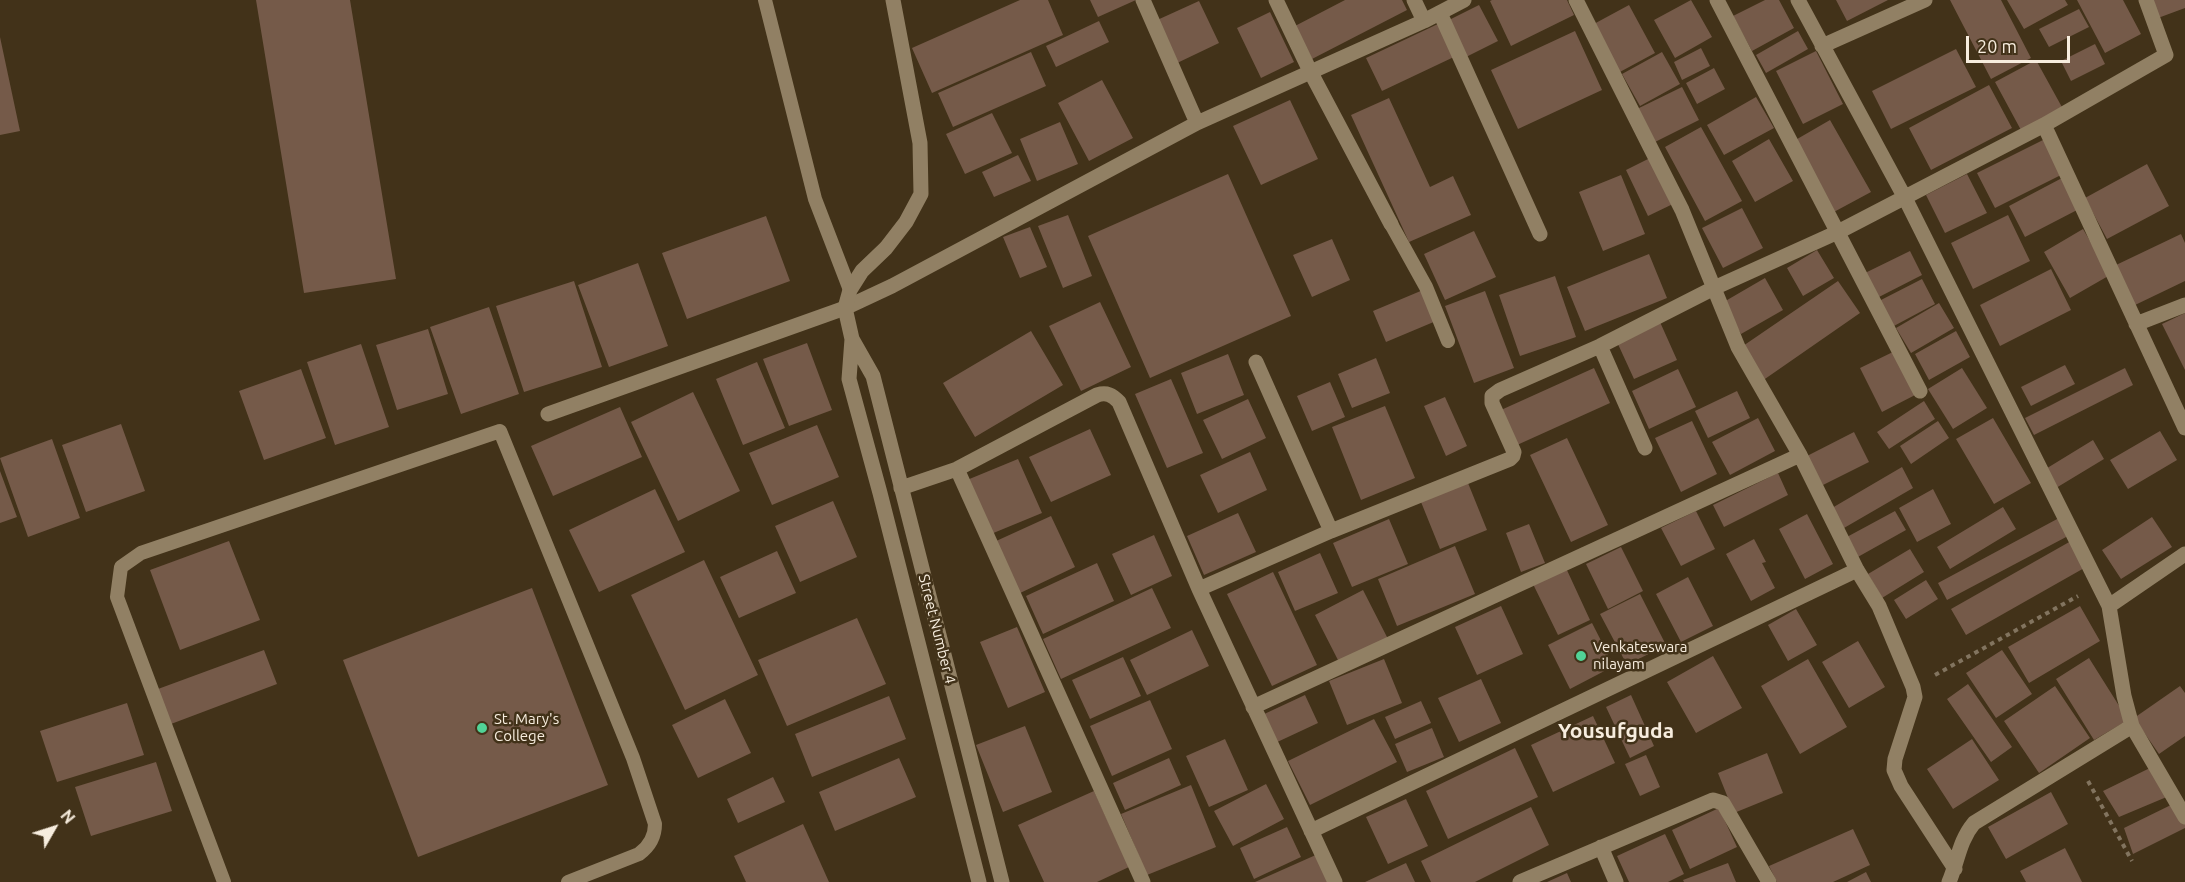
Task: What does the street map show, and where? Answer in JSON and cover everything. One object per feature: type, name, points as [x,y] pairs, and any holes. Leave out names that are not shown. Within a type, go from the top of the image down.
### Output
[{"type":"street","points":[[852,339],[844,308],[850,290],[862,271],[886,248],[906,222],[921,194],[920,143],[893,0]]},
{"type":"street","points":[[1143,0],[1197,123]]},
{"type":"street","points":[[1276,0],[1391,224]]},
{"type":"street","points":[[1414,0],[1424,21]]},
{"type":"street","points":[[548,414],[844,308],[892,286],[1197,123],[1310,70],[1424,21],[1464,0]]},
{"type":"street","points":[[1576,0],[1682,210],[1738,347],[1800,455],[1857,570],[1879,606],[1913,687],[1915,697],[1895,759],[1894,770],[1952,876]]},
{"type":"street","points":[[1717,0],[1920,391]]},
{"type":"street","points":[[1798,0],[1905,198],[2109,606],[2124,696],[2132,726],[2185,817]]},
{"type":"street","points":[[1822,46],[1925,0]]},
{"type":"street","points":[[1199,589],[1331,531],[1510,459],[1514,452],[1492,403],[1492,396],[1500,390],[1600,346],[1714,288],[1838,232],[2044,124],[2166,54],[2146,0]]},
{"type":"street","points":[[1440,13],[1540,234]]},
{"type":"street","points":[[2044,124],[2185,428]]},
{"type":"street","points":[[2136,324],[2185,305]]},
{"type":"street","name":"Street Number 4","points":[[852,339],[873,375],[1002,882]]},
{"type":"street","name":"Street Number 4","points":[[852,339],[849,379],[979,882]]},
{"type":"street","points":[[1600,346],[1645,448]]},
{"type":"street","points":[[1256,362],[1331,531]]},
{"type":"street","points":[[901,488],[957,469],[1097,395],[1105,393],[1112,395],[1119,402],[1199,589],[1335,882]]},
{"type":"street","points":[[1253,707],[1800,455]]},
{"type":"street","points":[[957,469],[1143,882]]},
{"type":"street","points":[[2109,606],[2185,554]]},
{"type":"street","points":[[1311,831],[1857,570]]},
{"type":"street","points":[[1952,876],[1963,838],[1974,823],[2132,726]]},
{"type":"street","points":[[1520,882],[1713,800],[1723,803],[1769,882]]},
{"type":"street","points":[[1601,847],[1616,882]]},
{"type":"lane","points":[[765,0],[815,200],[850,290]]},
{"type":"lane","points":[[1391,224],[1426,287],[1448,341]]},
{"type":"lane","points":[[224,882],[117,597],[121,567],[141,553],[500,431],[633,758],[655,824],[655,835],[645,850],[639,854],[568,882]]},
{"type":"path","points":[[1913,687],[2098,585]]},
{"type":"path","points":[[2076,760],[2132,861]]},
{"type":"building","points":[[256,0],[350,0],[396,279],[304,293]]},
{"type":"building","points":[[1020,0],[1048,0],[1063,35],[932,93],[912,48]]},
{"type":"building","points":[[1090,0],[1136,0],[1098,17]]},
{"type":"building","points":[[1345,0],[1402,0],[1407,10],[1312,59],[1295,26]]},
{"type":"building","points":[[1567,0],[1574,15],[1511,46],[1490,1]]},
{"type":"building","points":[[1691,0],[1712,37],[1675,58],[1654,20]]},
{"type":"building","points":[[1765,0],[1779,0],[1794,28],[1752,51],[1733,16]]},
{"type":"building","points":[[1836,0],[1888,0],[1847,21]]},
{"type":"building","points":[[1950,0],[2001,0],[2031,58],[1991,79]]},
{"type":"building","points":[[2007,0],[2065,0],[2068,5],[2024,29]]},
{"type":"building","points":[[2077,0],[2123,0],[2141,34],[2105,53]]},
{"type":"building","points":[[2151,0],[2185,0],[2185,8],[2158,18]]},
{"type":"building","points":[[1199,1],[1219,43],[1175,64],[1155,21]]},
{"type":"building","points":[[1479,5],[1498,41],[1466,57],[1447,21]]},
{"type":"building","points":[[1629,5],[1655,53],[1618,73],[1592,25]]},
{"type":"building","points":[[2079,9],[2089,27],[2049,47],[2039,29]]},
{"type":"building","points":[[1270,12],[1294,62],[1261,78],[1237,28]]},
{"type":"building","points":[[1099,21],[1109,42],[1056,67],[1046,46]]},
{"type":"building","points":[[1440,23],[1456,56],[1382,91],[1366,58]]},
{"type":"building","points":[[1575,31],[1602,90],[1518,129],[1491,70]]},
{"type":"building","points":[[1798,31],[1808,49],[1766,73],[1756,55]]},
{"type":"building","points":[[0,37],[20,131],[0,135]]},
{"type":"building","points":[[2095,44],[2105,64],[2071,81],[2061,61]]},
{"type":"building","points":[[1701,48],[1710,66],[1682,80],[1674,62]]},
{"type":"building","points":[[1956,49],[1976,87],[1891,129],[1872,91]]},
{"type":"building","points":[[1816,51],[1843,104],[1803,124],[1776,71]]},
{"type":"building","points":[[1031,52],[1046,86],[953,127],[938,93]]},
{"type":"building","points":[[1662,52],[1680,84],[1640,106],[1622,74]]},
{"type":"building","points":[[2036,60],[2063,109],[2022,132],[1995,82]]},
{"type":"building","points":[[1714,68],[1725,89],[1697,104],[1686,83]]},
{"type":"building","points":[[1102,80],[1133,138],[1089,161],[1058,103]]},
{"type":"building","points":[[1989,85],[2012,128],[1931,170],[1909,128]]},
{"type":"building","points":[[1682,87],[1699,120],[1655,142],[1637,109]]},
{"type":"building","points":[[1756,97],[1774,128],[1724,155],[1707,125]]},
{"type":"building","points":[[1389,98],[1430,187],[1453,176],[1471,215],[1409,242],[1351,115]]},
{"type":"building","points":[[1290,100],[1318,159],[1261,185],[1233,126]]},
{"type":"building","points":[[992,113],[1012,153],[965,174],[946,134]]},
{"type":"building","points":[[1830,120],[1871,192],[1832,213],[1792,142]]},
{"type":"building","points":[[1060,122],[1078,164],[1037,181],[1020,139]]},
{"type":"building","points":[[1701,127],[1742,201],[1705,221],[1665,147]]},
{"type":"building","points":[[1769,139],[1793,181],[1755,202],[1732,161]]},
{"type":"building","points":[[2045,139],[2063,174],[1995,208],[1977,173]]},
{"type":"building","points":[[1018,155],[1031,181],[994,197],[982,172]]},
{"type":"building","points":[[1652,157],[1675,203],[1648,216],[1626,170]]},
{"type":"building","points":[[2147,164],[2169,206],[2107,239],[2085,198]]},
{"type":"building","points":[[1228,174],[1291,316],[1150,378],[1088,236]]},
{"type":"building","points":[[1967,174],[1987,213],[1945,233],[1926,195]]},
{"type":"building","points":[[1621,175],[1645,234],[1603,251],[1579,192]]},
{"type":"building","points":[[2062,178],[2079,209],[2025,237],[2009,206]]},
{"type":"building","points":[[1742,208],[1763,248],[1723,268],[1702,228]]},
{"type":"building","points":[[1068,215],[1092,276],[1063,288],[1038,226]]},
{"type":"building","points":[[2008,215],[2030,261],[1973,289],[1951,243]]},
{"type":"building","points":[[766,216],[790,281],[687,319],[662,253]]},
{"type":"building","points":[[1030,227],[1047,267],[1020,278],[1003,237]]},
{"type":"building","points":[[2083,229],[2110,275],[2070,298],[2044,252]]},
{"type":"building","points":[[1474,231],[1496,277],[1445,300],[1424,254]]},
{"type":"building","points":[[2181,234],[2185,243],[2185,281],[2135,305],[2116,265]]},
{"type":"building","points":[[1332,239],[1350,280],[1312,297],[1293,255]]},
{"type":"building","points":[[1817,250],[1834,278],[1803,296],[1787,268]]},
{"type":"building","points":[[1910,251],[1922,275],[1877,298],[1865,273]]},
{"type":"building","points":[[1649,254],[1667,298],[1585,331],[1567,287]]},
{"type":"building","points":[[638,263],[668,346],[609,367],[578,285]]},
{"type":"building","points":[[2051,269],[2071,310],[2000,346],[1980,305]]},
{"type":"building","points":[[1555,276],[1576,337],[1520,356],[1499,295]]},
{"type":"building","points":[[1765,278],[1783,310],[1741,334],[1722,303]]},
{"type":"building","points":[[1922,279],[1935,304],[1892,327],[1879,301]]},
{"type":"building","points":[[574,281],[602,367],[524,392],[496,306]]},
{"type":"building","points":[[1838,281],[1860,313],[1762,381],[1740,348]]},
{"type":"building","points":[[1423,290],[1436,321],[1386,342],[1373,311]]},
{"type":"building","points":[[1485,291],[1514,368],[1474,383],[1445,306]]},
{"type":"building","points":[[1100,302],[1131,367],[1081,391],[1049,326]]},
{"type":"building","points":[[1939,303],[1954,328],[1911,353],[1896,328]]},
{"type":"building","points":[[489,307],[519,394],[461,414],[430,327]]},
{"type":"building","points":[[2185,313],[2185,370],[2162,324]]},
{"type":"building","points":[[1660,322],[1677,360],[1634,379],[1617,342]]},
{"type":"building","points":[[428,329],[448,394],[397,410],[376,345]]},
{"type":"building","points":[[1031,331],[1063,385],[975,437],[943,383]]},
{"type":"building","points":[[1956,331],[1970,357],[1929,380],[1915,354]]},
{"type":"building","points":[[807,343],[832,410],[789,426],[763,359]]},
{"type":"building","points":[[361,344],[389,427],[335,445],[307,362]]},
{"type":"building","points":[[1897,350],[1919,393],[1882,412],[1860,368]]},
{"type":"building","points":[[1228,354],[1244,395],[1197,414],[1181,373]]},
{"type":"building","points":[[1376,358],[1390,393],[1352,408],[1338,374]]},
{"type":"building","points":[[757,362],[785,428],[743,445],[716,379]]},
{"type":"building","points":[[2065,365],[2075,384],[2031,406],[2021,387]]},
{"type":"building","points":[[1594,368],[1610,403],[1517,445],[1501,410]]},
{"type":"building","points":[[1962,368],[1987,408],[1953,429],[1928,389]]},
{"type":"building","points":[[2125,368],[2133,385],[2034,435],[2025,418]]},
{"type":"building","points":[[301,369],[326,438],[264,460],[239,391]]},
{"type":"building","points":[[1678,369],[1696,407],[1649,429],[1632,391]]},
{"type":"building","points":[[1171,379],[1203,453],[1167,468],[1135,394]]},
{"type":"building","points":[[1330,382],[1345,417],[1312,431],[1297,396]]},
{"type":"building","points":[[1737,391],[1750,418],[1708,438],[1695,411]]},
{"type":"building","points":[[693,392],[740,491],[678,521],[631,422]]},
{"type":"building","points":[[1445,397],[1467,446],[1446,456],[1424,406]]},
{"type":"building","points":[[1248,399],[1266,438],[1222,459],[1203,420]]},
{"type":"building","points":[[1924,401],[1935,419],[1889,449],[1877,432]]},
{"type":"building","points":[[1385,406],[1415,478],[1361,500],[1332,427]]},
{"type":"building","points":[[620,407],[642,457],[553,496],[531,446]]},
{"type":"building","points":[[1758,418],[1775,451],[1730,475],[1712,442]]},
{"type":"building","points":[[1993,418],[2031,483],[1994,504],[1956,439]]},
{"type":"building","points":[[1692,421],[1717,474],[1681,492],[1655,438]]},
{"type":"building","points":[[1938,421],[1949,438],[1911,464],[1900,446]]},
{"type":"building","points":[[121,424],[145,491],[86,512],[62,445]]},
{"type":"building","points":[[817,425],[839,477],[772,505],[749,453]]},
{"type":"building","points":[[1090,429],[1111,475],[1051,502],[1029,457]]},
{"type":"building","points":[[2160,431],[2177,460],[2128,489],[2110,460]]},
{"type":"building","points":[[1854,432],[1869,462],[1823,485],[1807,456]]},
{"type":"building","points":[[1567,438],[1608,525],[1571,542],[1530,455]]},
{"type":"building","points":[[52,439],[80,518],[28,537],[0,458]]},
{"type":"building","points":[[2093,440],[2104,459],[2056,488],[2044,470]]},
{"type":"building","points":[[1250,452],[1267,490],[1218,513],[1200,475]]},
{"type":"building","points":[[1018,459],[1042,513],[991,534],[967,480]]},
{"type":"building","points":[[1902,467],[1913,488],[1844,528],[1832,508]]},
{"type":"building","points":[[0,471],[17,517],[0,523]]},
{"type":"building","points":[[1778,473],[1788,495],[1724,527],[1713,505]]},
{"type":"building","points":[[1468,483],[1487,530],[1440,549],[1421,502]]},
{"type":"building","points":[[655,489],[685,552],[599,592],[569,530]]},
{"type":"building","points":[[1933,489],[1951,524],[1917,542],[1899,508]]},
{"type":"building","points":[[833,501],[857,557],[800,582],[775,526]]},
{"type":"building","points":[[2003,507],[2016,529],[1950,569],[1937,547]]},
{"type":"building","points":[[1696,511],[1715,549],[1681,566],[1661,528]]},
{"type":"building","points":[[1895,511],[1906,530],[1856,558],[1845,538]]},
{"type":"building","points":[[1238,513],[1256,552],[1204,575],[1187,536]]},
{"type":"building","points":[[1807,514],[1833,564],[1805,579],[1779,529]]},
{"type":"building","points":[[1051,516],[1075,567],[1018,594],[994,542]]},
{"type":"building","points":[[2152,517],[2172,547],[2121,579],[2102,550]]},
{"type":"building","points":[[2059,518],[2068,536],[1947,600],[1938,583]]},
{"type":"building","points":[[1389,519],[1408,564],[1352,587],[1333,543]]},
{"type":"building","points":[[1529,524],[1545,563],[1521,572],[1506,533]]},
{"type":"building","points":[[1154,535],[1172,576],[1131,595],[1112,554]]},
{"type":"building","points":[[1754,539],[1766,562],[1762,563],[1775,588],[1751,601],[1726,554]]},
{"type":"building","points":[[229,541],[260,620],[180,650],[150,570]]},
{"type":"building","points":[[2071,541],[2086,567],[1966,635],[1951,609]]},
{"type":"building","points":[[1455,546],[1475,594],[1397,626],[1378,579]]},
{"type":"building","points":[[1621,547],[1643,591],[1608,609],[1586,564]]},
{"type":"building","points":[[1910,549],[1924,572],[1882,598],[1868,574]]},
{"type":"building","points":[[777,551],[796,593],[739,618],[720,577]]},
{"type":"building","points":[[1320,553],[1338,593],[1295,611],[1278,572]]},
{"type":"building","points":[[704,560],[758,675],[685,710],[631,595]]},
{"type":"building","points":[[1097,563],[1114,601],[1043,634],[1026,596]]},
{"type":"building","points":[[1566,568],[1590,620],[1558,635],[1533,584]]},
{"type":"building","points":[[1273,572],[1317,665],[1272,686],[1227,594]]},
{"type":"building","points":[[1688,577],[1713,626],[1681,642],[1656,594]]},
{"type":"building","points":[[1926,580],[1938,599],[1906,619],[1894,600]]},
{"type":"building","points":[[532,588],[608,785],[418,857],[343,660]]},
{"type":"building","points":[[1152,588],[1171,628],[1061,679],[1043,639]]},
{"type":"building","points":[[1363,590],[1388,639],[1340,664],[1315,615]]},
{"type":"building","points":[[1640,594],[1666,645],[1627,665],[1600,614]]},
{"type":"building","points":[[1501,606],[1523,654],[1477,675],[1455,627]]},
{"type":"building","points":[[2080,606],[2100,641],[2029,683],[2008,647]]},
{"type":"building","points":[[1796,609],[1817,645],[1788,661],[1768,625]]},
{"type":"building","points":[[857,618],[886,684],[787,726],[758,660]]},
{"type":"building","name":"Venkateswara nilayam","points":[[1592,623],[1614,666],[1570,689],[1548,645]]},
{"type":"building","points":[[1017,627],[1045,692],[1008,708],[980,642]]},
{"type":"building","points":[[1192,630],[1209,666],[1147,695],[1130,660]]},
{"type":"building","points":[[1858,641],[1885,687],[1849,708],[1822,662]]},
{"type":"building","points":[[264,650],[277,684],[171,724],[158,689]]},
{"type":"building","points":[[2002,650],[2032,694],[1996,718],[1966,673]]},
{"type":"building","points":[[1713,656],[1742,708],[1696,733],[1667,682]]},
{"type":"building","points":[[1123,657],[1141,696],[1090,719],[1072,680]]},
{"type":"building","points":[[2089,658],[2128,720],[2094,740],[2056,679]]},
{"type":"building","points":[[1384,659],[1402,703],[1347,725],[1329,681]]},
{"type":"building","points":[[1808,659],[1847,727],[1800,754],[1761,686]]},
{"type":"building","points":[[1481,679],[1501,723],[1459,742],[1438,698]]},
{"type":"building","points":[[1968,684],[2012,747],[1991,762],[1947,699]]},
{"type":"building","points":[[2055,686],[2090,738],[2039,773],[2004,721]]},
{"type":"building","points":[[2180,686],[2185,693],[2185,736],[2159,754],[2134,718]]},
{"type":"building","points":[[1305,695],[1318,723],[1273,744],[1260,716]]},
{"type":"building","points":[[1631,695],[1654,746],[1630,758],[1606,707]]},
{"type":"building","points":[[889,696],[906,739],[812,777],[795,734]]},
{"type":"building","points":[[725,699],[751,753],[698,778],[672,725]]},
{"type":"building","points":[[1150,700],[1172,749],[1112,776],[1090,726]]},
{"type":"building","points":[[1421,701],[1431,723],[1395,739],[1385,717]]},
{"type":"building","points":[[127,703],[144,755],[57,782],[40,731]]},
{"type":"building","points":[[1593,716],[1615,763],[1553,792],[1531,745]]},
{"type":"building","points":[[1374,719],[1397,762],[1310,805],[1288,761]]},
{"type":"building","points":[[1025,726],[1052,792],[1003,812],[976,745]]},
{"type":"building","points":[[1432,728],[1444,757],[1407,772],[1395,744]]},
{"type":"building","points":[[1225,739],[1248,790],[1209,807],[1186,756]]},
{"type":"building","points":[[1972,739],[1999,780],[1953,809],[1927,769]]},
{"type":"building","points":[[1515,748],[1538,797],[1448,839],[1426,791]]},
{"type":"building","points":[[1767,753],[1783,793],[1734,813],[1718,773]]},
{"type":"building","points":[[1646,755],[1660,787],[1640,796],[1625,764]]},
{"type":"building","points":[[899,758],[916,797],[835,831],[819,792]]},
{"type":"building","points":[[1169,758],[1181,785],[1125,810],[1113,783]]},
{"type":"building","points":[[156,762],[172,811],[91,836],[75,787]]},
{"type":"building","points":[[2154,766],[2169,796],[2119,817],[2103,791]]},
{"type":"building","points":[[773,777],[785,802],[738,823],[727,799]]},
{"type":"building","points":[[1266,784],[1284,819],[1233,846],[1214,811]]},
{"type":"building","points":[[1191,785],[1216,847],[1147,875],[1121,814]]},
{"type":"building","points":[[1094,791],[1129,867],[1097,882],[1044,882],[1018,825]]},
{"type":"building","points":[[2051,792],[2068,824],[2006,859],[1988,827]]},
{"type":"building","points":[[1406,799],[1428,846],[1388,864],[1366,817]]},
{"type":"building","points":[[2175,803],[2185,823],[2185,828],[2133,854],[2124,828]]},
{"type":"building","points":[[1531,807],[1549,845],[1475,882],[1431,882],[1421,861]]},
{"type":"building","points":[[1719,808],[1737,847],[1690,869],[1672,830]]},
{"type":"building","points":[[803,824],[829,882],[746,882],[734,856]]},
{"type":"building","points":[[1287,827],[1301,857],[1254,879],[1240,848]]},
{"type":"building","points":[[1853,829],[1870,865],[1833,882],[1777,882],[1769,866]]},
{"type":"building","points":[[1665,834],[1684,874],[1668,882],[1629,882],[1617,856]]},
{"type":"building","points":[[2065,848],[2082,882],[2026,882],[2020,871]]},
{"type":"building","points":[[1318,854],[1330,882],[1255,882]]},
{"type":"building","points":[[1406,863],[1415,882],[1365,882]]},
{"type":"building","points":[[1728,863],[1736,882],[1684,882],[1683,880]]},
{"type":"building","points":[[1866,872],[1871,882],[1847,882]]},
{"type":"building","points":[[1567,873],[1571,882],[1547,882]]},
{"type":"place","name":"Venkateswara nilayam","points":[[1581,656]]},
{"type":"place","name":"St. Mary's College","points":[[482,728]]},
{"type":"district","name":"Yousufguda","points":[[1616,731]]}]
